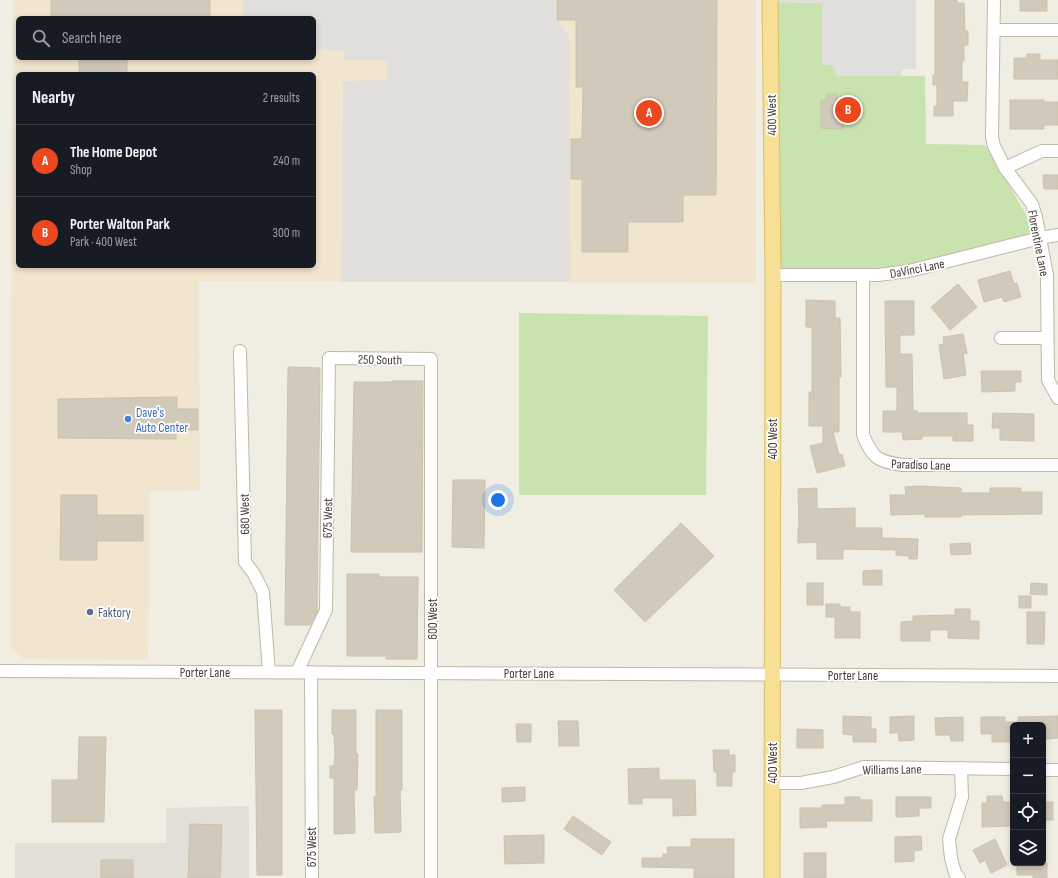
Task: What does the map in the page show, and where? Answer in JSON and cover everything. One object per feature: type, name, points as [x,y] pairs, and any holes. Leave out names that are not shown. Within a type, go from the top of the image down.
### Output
[{"type":"main road","name":"400 West","points":[[770,0],[773,275],[772,878]]},
{"type":"street","name":"Florentine Lane","points":[[994,0],[992,136],[994,146],[1005,168],[1032,204],[1036,216],[1047,275],[1048,380],[1058,398]]},
{"type":"street","points":[[994,30],[1058,30]]},
{"type":"street","points":[[1005,168],[1042,151],[1058,151]]},
{"type":"street","name":"DaVinci Lane","points":[[773,275],[863,275],[909,271],[1040,238],[1058,235]]},
{"type":"street","name":"Paradiso Lane","points":[[863,275],[863,435],[871,452],[883,462],[902,465],[1058,465]]},
{"type":"street","points":[[1001,338],[1047,338]]},
{"type":"street","name":"680 West","points":[[240,351],[245,562],[254,574],[263,592],[269,672]]},
{"type":"street","name":"250 South","points":[[329,358],[431,359]]},
{"type":"street","name":"675 West","points":[[297,672],[326,610],[329,358]]},
{"type":"street","name":"600 West","points":[[431,359],[431,878]]},
{"type":"street","name":"Porter Lane","points":[[0,671],[1058,676]]},
{"type":"street","name":"675 West","points":[[310,672],[312,878]]},
{"type":"street","name":"Williams Lane","points":[[772,783],[801,783],[833,777],[864,767],[1010,769]]},
{"type":"street","points":[[959,878],[955,873],[951,858],[949,838],[962,796],[961,768]]},
{"type":"street","points":[[1046,770],[1058,770]]},
{"type":"shaded area","points":[[14,0],[756,0],[756,283],[199,281],[200,490],[150,491],[148,660],[24,659],[10,647]]},
{"type":"shaded area","points":[[243,0],[555,0],[555,19],[569,35],[570,282],[342,282],[343,81],[387,80],[387,60],[345,60],[344,51],[316,49],[316,16],[243,16]]},
{"type":"shaded area","points":[[770,0],[916,0],[916,69],[902,69],[901,76],[836,76],[834,67],[831,65],[822,65],[822,3],[770,2]]},
{"type":"shaded area","points":[[249,806],[249,878],[15,878],[15,843],[166,843],[166,808]]},
{"type":"green space","points":[[770,2],[822,3],[822,65],[831,65],[834,67],[836,75],[925,76],[926,144],[985,145],[1040,238],[924,268],[773,275]]},
{"type":"green space","points":[[519,313],[708,316],[706,495],[519,495]]},
{"type":"building","points":[[51,0],[210,0],[210,16],[51,16]]},
{"type":"building","points":[[557,0],[717,0],[716,195],[683,195],[683,222],[628,222],[628,252],[582,252],[582,179],[571,179],[571,139],[582,139],[583,87],[576,87],[576,20],[557,20]]},
{"type":"building","points":[[935,0],[957,0],[957,3],[964,3],[965,31],[968,31],[968,45],[964,45],[962,82],[968,82],[967,101],[953,101],[953,116],[934,116],[934,106],[937,106],[937,85],[933,85],[933,75],[935,75]]},
{"type":"building","points":[[1020,0],[1047,0],[1047,11],[1020,11]]},
{"type":"building","points":[[1027,54],[1040,54],[1040,60],[1058,60],[1058,79],[1014,79],[1014,58],[1027,58]]},
{"type":"building","points":[[79,60],[127,60],[127,72],[79,72]]},
{"type":"building","points":[[827,94],[837,94],[837,100],[844,100],[843,129],[821,128],[821,100],[827,100]]},
{"type":"building","points":[[1010,100],[1044,100],[1044,102],[1058,102],[1058,125],[1044,125],[1044,129],[1010,129]]},
{"type":"building","points":[[1043,175],[1058,175],[1058,189],[1044,189]]},
{"type":"building","points":[[1010,271],[1014,284],[1017,283],[1021,297],[1004,302],[1002,297],[984,302],[978,280]]},
{"type":"building","points":[[958,284],[977,307],[950,330],[931,307]]},
{"type":"building","points":[[806,300],[835,301],[835,318],[840,318],[841,377],[839,377],[839,432],[833,432],[839,455],[842,454],[845,466],[817,473],[810,446],[823,443],[823,426],[809,426],[809,392],[812,392],[812,327],[806,327]]},
{"type":"building","points":[[885,301],[914,301],[914,335],[900,335],[900,354],[912,354],[913,411],[917,411],[917,413],[967,413],[967,425],[973,425],[973,441],[953,441],[953,436],[922,436],[922,439],[903,440],[902,432],[883,432],[883,411],[897,411],[897,387],[886,387]]},
{"type":"building","points":[[963,334],[967,353],[963,354],[966,375],[944,379],[939,345],[944,344],[943,337]]},
{"type":"building","points":[[288,367],[320,368],[317,612],[310,625],[285,625]]},
{"type":"building","points":[[981,371],[1021,371],[1021,382],[1015,382],[1015,391],[982,392]]},
{"type":"building","points":[[423,381],[422,552],[351,552],[354,382]]},
{"type":"building","name":"Dave's Auto Center","points":[[177,397],[177,409],[198,409],[198,430],[176,430],[176,439],[58,438],[58,399]]},
{"type":"building","points":[[993,413],[1034,414],[1034,441],[1000,440],[1000,428],[992,428]]},
{"type":"building","points":[[453,480],[485,480],[484,548],[452,547]]},
{"type":"building","points":[[918,486],[961,488],[961,493],[990,493],[990,488],[1021,488],[1021,492],[1042,492],[1042,514],[961,515],[961,517],[925,517],[925,514],[891,515],[890,495],[906,495],[905,487]]},
{"type":"building","points":[[817,488],[817,509],[855,508],[855,528],[882,528],[882,538],[918,539],[917,559],[909,559],[909,556],[896,555],[896,550],[843,549],[843,559],[817,559],[817,542],[798,543],[798,489]]},
{"type":"building","points":[[61,495],[97,495],[97,515],[143,515],[143,541],[97,541],[97,560],[60,560]]},
{"type":"building","points":[[681,523],[714,556],[645,622],[614,590]]},
{"type":"building","points":[[970,543],[971,554],[951,555],[950,544]]},
{"type":"building","points":[[882,570],[882,585],[863,585],[863,571]]},
{"type":"building","points":[[347,574],[379,574],[379,577],[418,577],[417,659],[386,659],[386,656],[347,656]]},
{"type":"building","points":[[807,583],[823,583],[823,605],[807,605]]},
{"type":"building","points":[[1031,583],[1047,584],[1047,595],[1030,594]]},
{"type":"building","points":[[1019,596],[1031,596],[1031,608],[1019,608]]},
{"type":"building","points":[[826,604],[840,604],[840,607],[850,607],[850,612],[860,612],[860,638],[835,638],[835,617],[826,617]]},
{"type":"building","points":[[955,609],[970,609],[970,621],[979,621],[979,639],[948,638],[948,630],[930,630],[930,641],[901,641],[901,622],[913,621],[913,616],[955,615]]},
{"type":"building","points":[[1027,612],[1045,612],[1044,644],[1027,644]]},
{"type":"building","points":[[255,710],[282,710],[282,875],[257,875]]},
{"type":"building","points":[[332,710],[356,710],[356,754],[358,754],[357,790],[354,790],[355,833],[334,834],[334,778],[330,778],[330,766],[334,766],[335,753],[334,734],[332,734]]},
{"type":"building","points":[[376,710],[402,710],[402,790],[400,790],[401,832],[375,833],[374,797],[376,797]]},
{"type":"building","points":[[843,716],[871,717],[871,729],[876,729],[876,742],[853,742],[853,735],[843,734]]},
{"type":"building","points":[[914,716],[914,740],[899,741],[898,733],[890,733],[890,717]]},
{"type":"building","points":[[1058,716],[1058,738],[1046,739],[1046,722],[1018,722],[1018,717]]},
{"type":"building","points":[[963,717],[963,741],[951,741],[950,735],[936,735],[935,718]]},
{"type":"building","points":[[981,717],[1005,717],[1005,722],[1010,722],[1010,742],[992,742],[992,734],[981,734]]},
{"type":"building","points":[[558,721],[578,721],[579,746],[559,746]]},
{"type":"building","points":[[516,724],[531,724],[531,742],[517,742]]},
{"type":"building","points":[[797,729],[823,730],[823,748],[797,748]]},
{"type":"building","points":[[79,737],[106,737],[104,822],[52,822],[52,780],[78,780]]},
{"type":"building","points":[[713,750],[729,750],[729,755],[735,755],[735,772],[732,772],[732,786],[717,786],[717,772],[714,772]]},
{"type":"building","points":[[659,768],[659,780],[695,780],[696,815],[673,816],[673,798],[642,798],[642,804],[629,804],[628,769]]},
{"type":"building","points":[[525,787],[525,801],[502,802],[502,788]]},
{"type":"building","points":[[987,796],[1002,796],[1003,802],[1009,802],[1009,826],[982,827],[982,803],[987,803]]},
{"type":"building","points":[[845,797],[860,797],[860,800],[872,800],[872,821],[826,821],[827,827],[800,828],[800,808],[822,808],[822,805],[845,805]]},
{"type":"building","points":[[896,797],[931,797],[931,808],[919,808],[919,816],[896,817]]},
{"type":"building","points":[[1046,802],[1053,802],[1053,820],[1046,820]]},
{"type":"building","points":[[573,816],[611,842],[602,855],[564,829]]},
{"type":"building","points":[[190,824],[222,825],[220,878],[188,878]]},
{"type":"building","points":[[544,835],[544,863],[505,864],[504,836]]},
{"type":"building","points":[[921,836],[922,850],[914,851],[914,861],[895,862],[895,837]]},
{"type":"building","points":[[691,839],[734,839],[734,878],[694,878],[694,868],[642,867],[642,858],[663,858],[663,854],[668,854],[667,847],[691,847]]},
{"type":"building","points":[[995,839],[1007,865],[991,873],[985,860],[980,863],[973,850]]},
{"type":"building","points":[[804,853],[826,853],[826,878],[804,878]]},
{"type":"building","points":[[101,860],[133,860],[133,878],[101,878]]},
{"type":"building","points":[[1047,863],[1047,878],[1033,878],[1033,875],[1017,875],[1017,866],[1046,866]]},
{"type":"place","name":"Porter Walton Park","points":[[848,110]]},
{"type":"place","name":"The Home Depot","points":[[649,113]]},
{"type":"place","name":"Dave's Auto Center","points":[[128,419]]},
{"type":"place","name":"Faktory","points":[[90,612]]}]
